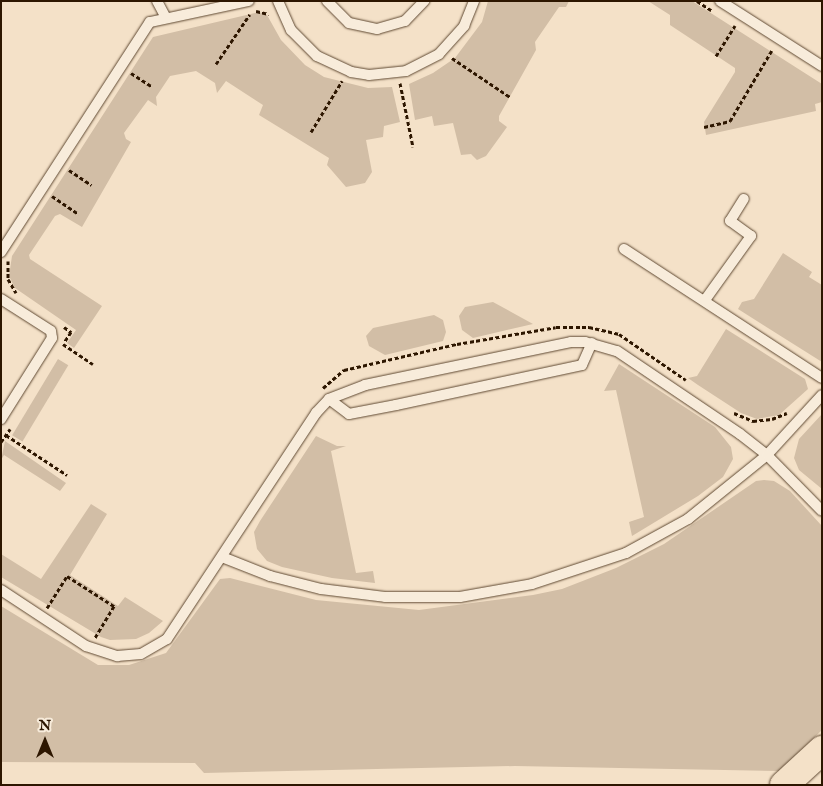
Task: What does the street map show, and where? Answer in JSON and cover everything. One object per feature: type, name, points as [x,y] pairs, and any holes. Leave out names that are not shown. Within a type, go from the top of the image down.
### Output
[{"type":"main road","points":[[784,785],[822,750]]},
{"type":"lane","points":[[157,1],[166,18]]},
{"type":"lane","points":[[278,1],[291,30],[317,56],[351,72],[369,75],[397,73],[424,64],[439,54],[464,26],[474,1]]},
{"type":"lane","points":[[327,1],[349,23],[377,29],[405,21],[424,1]]},
{"type":"lane","points":[[720,1],[822,66]]},
{"type":"lane","points":[[6,252],[150,22],[250,6]]},
{"type":"lane","points":[[705,300],[751,236],[730,221],[744,199]]},
{"type":"lane","points":[[624,249],[822,378]]},
{"type":"lane","points":[[1,299],[51,331],[52,338],[1,419]]},
{"type":"lane","points":[[1,590],[90,648],[117,656],[141,654],[155,648],[167,639],[316,413],[329,399],[345,390],[571,342],[592,343],[617,351],[767,454],[822,511]]},
{"type":"lane","points":[[329,399],[350,414],[582,365],[592,343]]},
{"type":"lane","points":[[222,557],[270,576],[353,594],[435,599],[508,589],[578,570],[640,547],[714,501],[767,454],[822,395]]},
{"type":"path","points":[[244,13],[250,6]]},
{"type":"path","points":[[250,6],[262,10],[273,20]]},
{"type":"path","points":[[216,64],[250,6]]},
{"type":"path","points":[[716,56],[735,26]]},
{"type":"path","points":[[704,127],[730,121],[772,50]]},
{"type":"path","points":[[444,62],[456,52]]},
{"type":"path","points":[[451,57],[510,97]]},
{"type":"path","points":[[123,79],[133,64]]},
{"type":"path","points":[[128,71],[151,86]]},
{"type":"path","points":[[397,73],[413,147]]},
{"type":"path","points":[[335,78],[350,82]]},
{"type":"path","points":[[311,132],[343,81]]},
{"type":"path","points":[[393,85],[409,82]]},
{"type":"path","points":[[62,175],[71,160]]},
{"type":"path","points":[[66,168],[91,185]]},
{"type":"path","points":[[45,201],[53,188]]},
{"type":"path","points":[[49,194],[79,214]]},
{"type":"path","points":[[6,252],[8,279],[15,293],[23,298]]},
{"type":"path","points":[[63,326],[70,332]]},
{"type":"path","points":[[63,344],[93,364]]},
{"type":"path","points":[[321,391],[331,378]]},
{"type":"path","points":[[6,435],[67,475]]},
{"type":"path","points":[[42,617],[67,576],[114,606],[90,648]]},
{"type":"path","points":[[41,603],[56,612]]},
{"type":"path","points":[[89,632],[104,640]]},
{"type":"shaded area","points":[[488,1],[569,1],[566,7],[559,7],[535,42],[536,50],[499,116],[499,121],[507,127],[486,156],[477,160],[471,154],[461,155],[453,123],[434,126],[432,116],[415,120],[409,84],[433,73],[455,58],[482,22]]},
{"type":"shaded area","points":[[648,1],[692,1],[822,84],[822,102],[815,104],[816,111],[706,135],[704,122],[735,72],[735,68],[670,25],[670,15]]},
{"type":"shaded area","points":[[259,12],[267,15],[281,40],[305,65],[324,77],[368,88],[392,87],[400,122],[384,126],[383,137],[366,140],[372,172],[365,183],[346,187],[327,165],[329,158],[259,115],[263,105],[226,81],[217,93],[215,83],[196,71],[170,76],[156,97],[157,106],[148,100],[124,133],[126,139],[131,142],[82,227],[60,214],[55,216],[29,255],[30,259],[102,306],[74,348],[67,343],[76,330],[15,288],[9,276],[12,256],[153,37]]},
{"type":"shaded area","points":[[783,253],[812,272],[809,277],[822,285],[822,362],[738,309],[742,302],[754,299]]},
{"type":"shaded area","points":[[493,302],[533,324],[473,338],[462,330],[459,316],[465,307]]},
{"type":"shaded area","points":[[434,315],[443,320],[446,332],[443,341],[385,355],[369,346],[366,336],[373,328]]},
{"type":"shaded area","points":[[726,329],[805,379],[808,389],[779,415],[757,419],[741,413],[688,378],[697,376]]},
{"type":"shaded area","points":[[58,359],[68,365],[22,441],[12,435]]},
{"type":"shaded area","points":[[619,364],[715,427],[731,447],[733,459],[723,477],[698,496],[632,536],[629,522],[644,517],[616,390],[604,391]]},
{"type":"shaded area","points":[[822,414],[822,489],[799,470],[794,458],[799,439]]},
{"type":"shaded area","points":[[316,436],[337,446],[346,446],[331,451],[356,573],[373,571],[375,583],[332,578],[282,567],[267,561],[257,549],[254,532]]},
{"type":"shaded area","points":[[5,441],[66,483],[60,491],[4,455],[1,460]]},
{"type":"shaded area","points":[[756,481],[774,481],[790,491],[822,526],[822,730],[779,771],[515,766],[204,773],[195,763],[1,762],[1,606],[98,665],[129,665],[166,653],[220,579],[230,578],[316,600],[419,610],[533,595],[562,589],[616,568],[664,544]]},
{"type":"shaded area","points":[[91,504],[107,514],[70,575],[118,606],[125,597],[163,621],[149,633],[136,639],[110,640],[101,637],[1,577],[1,554],[41,579]]}]
